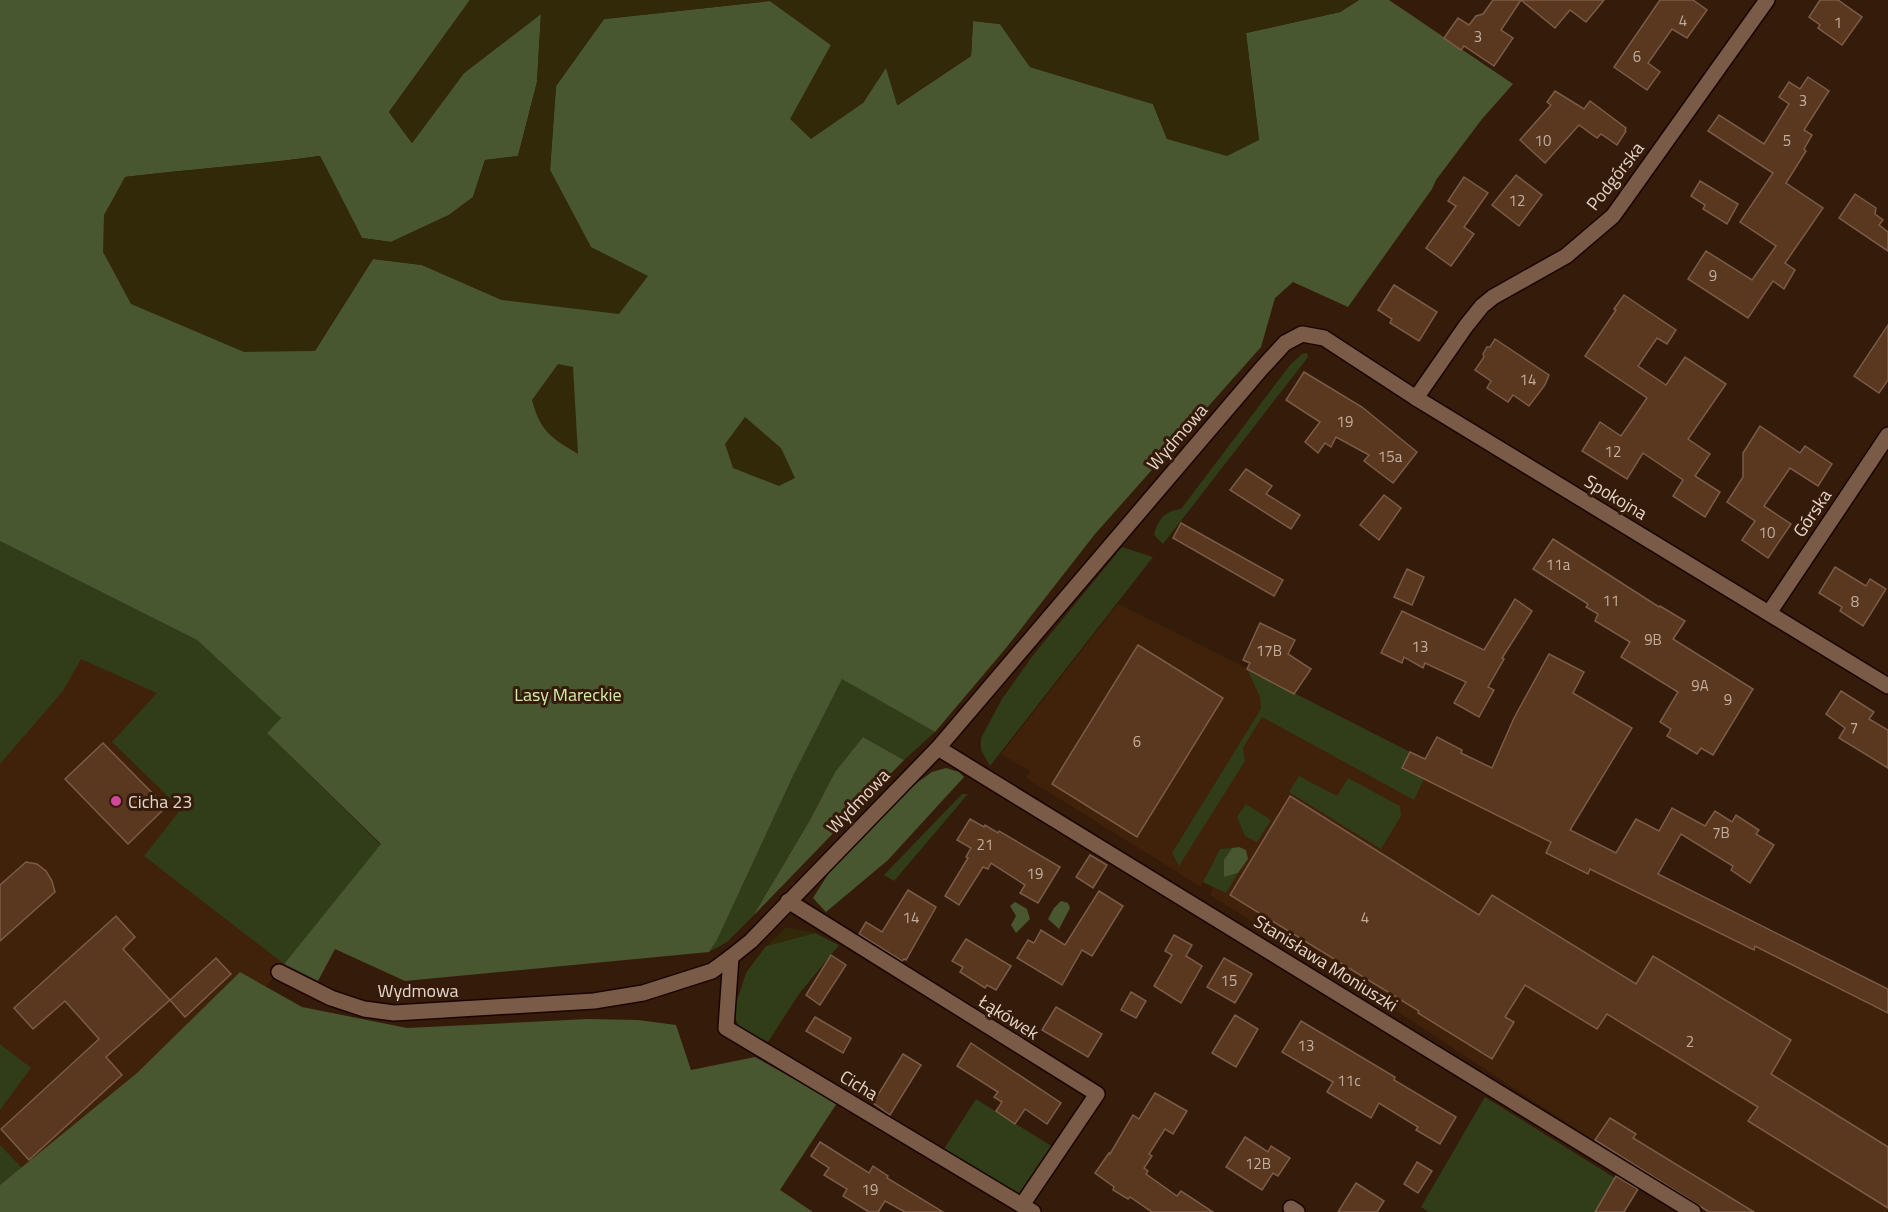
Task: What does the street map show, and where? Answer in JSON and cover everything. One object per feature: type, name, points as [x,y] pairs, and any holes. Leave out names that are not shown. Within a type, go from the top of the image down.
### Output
[{"type":"street","name":"Podgórska","points":[[1416,398],[1482,306],[1493,297],[1566,256],[1613,216],[1767,0]]},
{"type":"street","name":"Wydmowa","points":[[279,972],[331,998],[364,1009],[394,1013],[594,1001],[633,995],[712,971],[750,941],[938,748],[1069,592],[1285,343],[1302,334],[1324,338]]},
{"type":"street","name":"Spokojna","points":[[1324,338],[1416,398],[1888,686]]},
{"type":"street","name":"Górska","points":[[1769,613],[1888,435]]},
{"type":"street","name":"Stanisława Moniuszki","points":[[938,748],[1694,1212]]},
{"type":"street","name":"Łąkówek","points":[[788,901],[1097,1094],[1028,1209]]},
{"type":"street","name":"Cicha","points":[[731,957],[726,1028],[1028,1209]]},
{"type":"shaded area","points":[[0,541],[197,640],[284,964],[266,987],[240,972],[137,1073],[0,1185]]},
{"type":"shaded area","points":[[1118,604],[1888,989],[1888,1212],[1709,1212],[1594,1141],[1412,1021],[1210,895],[1213,888],[1203,882],[1201,887],[1026,778],[1030,771],[1001,754]]},
{"type":"green space","name":"Lasy Mareckie","points":[[0,0],[470,0],[389,112],[412,143],[464,73],[541,14],[537,82],[518,156],[485,160],[473,197],[449,215],[391,242],[362,238],[320,156],[125,177],[315,351],[373,259],[422,265],[502,300],[647,276],[591,248],[550,170],[556,86],[604,19],[770,1],[831,45],[791,119],[863,103],[886,67],[898,105],[971,56],[973,21],[1000,24],[1030,67],[1153,104],[1167,139],[1259,140],[1246,33],[1340,12],[1359,0],[1389,0],[1513,84],[1482,119],[1436,180],[1432,189],[1348,307],[1293,282],[1275,298],[1261,347],[1095,534],[1006,648],[935,732],[842,679],[794,774],[717,940],[709,952],[405,981],[335,949],[318,981],[284,964],[381,844],[267,733],[281,718],[197,640],[0,541]]},
{"type":"green space","points":[[1307,353],[1308,357],[1163,544],[1154,535],[1160,520],[1166,514],[1181,509],[1290,365],[1302,354]]},
{"type":"green space","points":[[0,541],[197,640],[281,718],[267,733],[381,845],[284,964],[144,856],[181,809],[112,742],[157,693],[81,659],[63,691],[0,764]]},
{"type":"green space","points":[[1122,547],[1153,557],[990,766],[981,750],[981,738],[1002,699],[1034,654]]},
{"type":"green space","points":[[1247,669],[1410,752],[1403,768],[1424,779],[1414,800],[1262,717],[1243,748],[1245,761],[1179,866],[1172,853],[1261,709],[1260,697]]},
{"type":"green space","points":[[842,678],[935,732],[904,760],[863,737],[835,772],[810,820],[753,916],[727,942],[709,952],[717,940],[794,774]]},
{"type":"green space","points":[[863,737],[904,760],[753,916],[810,820],[835,772]]},
{"type":"green space","points":[[946,768],[959,772],[964,777],[888,860],[826,912],[813,898],[832,868],[903,793],[932,772]]},
{"type":"green space","points":[[1299,776],[1337,796],[1348,778],[1400,806],[1401,816],[1381,849],[1289,792]]},
{"type":"green space","points":[[962,794],[968,794],[894,881],[884,875]]},
{"type":"green space","points":[[1246,804],[1271,820],[1257,842],[1245,836],[1237,817]]},
{"type":"green space","points":[[1239,847],[1246,850],[1248,859],[1238,873],[1224,877],[1224,860],[1232,848]]},
{"type":"green space","points":[[1232,848],[1224,860],[1224,877],[1238,873],[1226,893],[1203,882],[1220,849]]},
{"type":"green space","points":[[1061,901],[1068,903],[1070,908],[1059,929],[1048,919]]},
{"type":"green space","points":[[1015,902],[1027,909],[1030,919],[1016,933],[1011,925],[1016,916],[1010,906]]},
{"type":"green space","points":[[815,933],[839,945],[799,994],[768,1042],[739,1027],[733,1013],[746,973],[766,946]]},
{"type":"green space","points":[[240,972],[302,1007],[407,1028],[588,1019],[638,1020],[676,1025],[691,1070],[755,1057],[837,1103],[780,1190],[813,1212],[0,1212],[0,1185],[137,1073]]},
{"type":"green space","points":[[0,1044],[31,1068],[0,1110]]},
{"type":"green space","points":[[1485,1097],[1615,1178],[1595,1212],[1429,1212],[1421,1207]]},
{"type":"green space","points":[[976,1099],[1053,1147],[1023,1197],[944,1149]]},
{"type":"green space","points":[[0,1145],[22,1168],[0,1185]]},
{"type":"sand","points":[[470,0],[1359,0],[1340,12],[1246,33],[1259,140],[1227,156],[1167,139],[1153,104],[1030,67],[1000,24],[973,21],[971,56],[897,105],[886,68],[863,103],[811,139],[790,119],[831,45],[770,1],[604,19],[556,86],[550,170],[591,247],[648,276],[619,314],[502,300],[422,265],[373,259],[314,351],[244,352],[131,304],[103,252],[104,215],[125,177],[320,156],[362,238],[391,242],[449,215],[473,197],[485,160],[518,156],[537,82],[541,14],[464,73],[412,143],[389,112]]},
{"type":"sand","points":[[558,364],[573,367],[578,454],[548,433],[535,411],[532,400]]},
{"type":"sand","points":[[745,417],[781,448],[795,478],[779,486],[733,468],[725,444]]},
{"type":"sand","points":[[787,927],[815,933],[766,946]]},
{"type":"building","points":[[1493,0],[1521,0],[1501,30],[1513,38],[1494,66],[1464,46],[1461,50],[1444,38],[1458,18],[1469,25],[1476,16],[1483,14]]},
{"type":"building","points":[[1521,0],[1604,0],[1586,22],[1570,10],[1555,28]]},
{"type":"building","points":[[1660,0],[1693,0],[1707,10],[1687,38],[1672,29],[1648,63],[1660,72],[1647,90],[1614,67]]},
{"type":"building","points":[[1820,0],[1838,0],[1862,17],[1842,45],[1818,28],[1820,25],[1809,17]]},
{"type":"building","points":[[1808,77],[1829,91],[1804,130],[1812,135],[1804,149],[1806,151],[1786,183],[1823,208],[1785,263],[1795,270],[1784,289],[1773,281],[1748,318],[1688,279],[1706,251],[1752,280],[1776,246],[1740,222],[1773,173],[1708,131],[1719,115],[1764,144],[1789,104],[1779,97],[1789,82],[1800,89]]},
{"type":"building","points":[[1555,91],[1584,109],[1590,101],[1626,128],[1617,145],[1601,134],[1597,138],[1579,125],[1545,163],[1520,140],[1551,105],[1547,102]]},
{"type":"building","points":[[1516,175],[1542,195],[1519,226],[1492,205]]},
{"type":"building","points":[[1464,177],[1488,193],[1464,227],[1474,234],[1451,266],[1426,248],[1456,206],[1448,201]]},
{"type":"building","points":[[1700,181],[1738,204],[1727,224],[1703,209],[1705,205],[1691,196]]},
{"type":"building","points":[[1855,194],[1876,208],[1875,214],[1883,220],[1879,225],[1888,232],[1888,251],[1839,218]]},
{"type":"building","points":[[1394,285],[1437,312],[1419,341],[1390,323],[1392,319],[1378,310]]},
{"type":"building","points":[[1624,295],[1676,330],[1667,344],[1657,338],[1638,366],[1666,385],[1685,357],[1726,384],[1688,439],[1710,454],[1695,476],[1720,492],[1705,517],[1673,496],[1683,480],[1643,453],[1627,479],[1582,451],[1600,422],[1621,436],[1647,398],[1585,356]]},
{"type":"building","points":[[1888,325],[1888,380],[1879,393],[1854,376]]},
{"type":"building","points":[[1495,339],[1549,375],[1545,385],[1529,406],[1513,395],[1508,402],[1487,388],[1491,381],[1475,370],[1484,357],[1483,354],[1487,347],[1490,347]]},
{"type":"building","points":[[1304,372],[1362,407],[1417,452],[1393,483],[1364,461],[1369,455],[1336,437],[1331,447],[1325,443],[1318,453],[1305,442],[1320,422],[1286,400]]},
{"type":"building","points":[[1760,426],[1800,453],[1805,446],[1832,464],[1818,486],[1790,468],[1764,506],[1791,524],[1768,558],[1742,540],[1755,521],[1727,502],[1743,477],[1743,453]]},
{"type":"building","points":[[1246,469],[1272,486],[1266,494],[1300,515],[1291,529],[1230,490]]},
{"type":"building","points":[[1384,495],[1401,508],[1379,540],[1360,525]]},
{"type":"building","points":[[1181,523],[1283,580],[1274,596],[1173,538]]},
{"type":"building","points":[[1553,539],[1659,607],[1685,621],[1673,639],[1753,689],[1713,755],[1701,748],[1697,754],[1667,736],[1671,729],[1660,722],[1678,692],[1621,657],[1630,642],[1595,621],[1598,614],[1586,607],[1588,604],[1533,569]]},
{"type":"building","points":[[1835,567],[1866,586],[1870,579],[1886,589],[1863,626],[1840,611],[1842,607],[1819,593]]},
{"type":"building","points":[[1407,569],[1424,577],[1412,605],[1394,597]]},
{"type":"building","points":[[1515,599],[1532,611],[1502,658],[1504,659],[1488,687],[1494,690],[1479,717],[1454,703],[1466,682],[1425,663],[1423,668],[1404,657],[1402,663],[1381,653],[1402,611],[1484,650]]},
{"type":"building","points":[[1260,623],[1295,640],[1288,654],[1311,669],[1294,694],[1247,669],[1250,663],[1243,660]]},
{"type":"building","points":[[1138,645],[1223,698],[1137,837],[1052,784]]},
{"type":"building","points":[[1549,654],[1584,672],[1573,693],[1632,728],[1570,830],[1616,853],[1636,819],[1659,831],[1672,808],[1705,826],[1715,811],[1732,822],[1736,815],[1759,830],[1756,834],[1774,845],[1750,883],[1731,870],[1733,866],[1681,834],[1658,874],[1888,989],[1888,1013],[1755,946],[1754,950],[1590,869],[1588,874],[1546,853],[1551,842],[1402,768],[1410,752],[1425,759],[1437,737],[1462,750],[1461,753],[1492,768],[1514,718]]},
{"type":"building","points":[[1841,691],[1874,712],[1869,719],[1888,730],[1888,768],[1839,738],[1845,728],[1826,714]]},
{"type":"building","points":[[103,743],[166,807],[128,844],[65,779]]},
{"type":"building","points":[[1290,796],[1479,915],[1492,895],[1636,984],[1653,956],[1791,1040],[1771,1074],[1888,1147],[1888,1208],[1748,1121],[1758,1107],[1607,1014],[1597,1029],[1525,985],[1505,1017],[1514,1022],[1492,1059],[1418,1013],[1419,1011],[1230,895]]},
{"type":"building","points":[[970,819],[998,833],[999,831],[1060,867],[1038,903],[1020,893],[1025,885],[991,863],[988,869],[983,867],[959,905],[945,896],[968,858],[966,857],[971,848],[957,840]]},
{"type":"building","points":[[1090,855],[1107,865],[1093,888],[1076,877]]},
{"type":"building","points":[[26,862],[37,864],[46,871],[55,892],[0,941],[0,885]]},
{"type":"building","points":[[908,890],[936,907],[906,960],[902,961],[859,934],[866,922],[882,932]]},
{"type":"building","points":[[1099,891],[1123,906],[1092,956],[1082,950],[1062,985],[1017,958],[1028,940],[1034,943],[1041,930],[1065,945]]},
{"type":"building","points":[[116,916],[135,937],[123,949],[170,1000],[106,1057],[122,1075],[29,1160],[1,1129],[99,1039],[65,1001],[33,1029],[14,1008]]},
{"type":"building","points":[[1174,935],[1192,945],[1186,956],[1202,966],[1181,1003],[1154,986],[1172,955],[1165,951]]},
{"type":"building","points":[[966,939],[1011,966],[996,990],[987,985],[985,988],[960,972],[963,967],[952,961]]},
{"type":"building","points":[[831,955],[846,965],[820,1005],[806,995]]},
{"type":"building","points":[[216,958],[231,974],[185,1017],[170,1000]]},
{"type":"building","points":[[1224,958],[1252,974],[1235,1003],[1207,987]]},
{"type":"building","points":[[1131,992],[1146,1001],[1136,1018],[1121,1010]]},
{"type":"building","points":[[1056,1007],[1102,1034],[1088,1057],[1042,1030]]},
{"type":"building","points":[[1235,1015],[1258,1029],[1236,1067],[1212,1053]]},
{"type":"building","points":[[815,1017],[851,1038],[843,1053],[806,1031]]},
{"type":"building","points":[[1301,1021],[1395,1077],[1394,1080],[1456,1117],[1440,1144],[1416,1130],[1418,1127],[1379,1103],[1371,1118],[1327,1092],[1333,1082],[1282,1052]]},
{"type":"building","points":[[971,1043],[1061,1103],[1047,1124],[1025,1109],[1015,1124],[996,1111],[1002,1102],[994,1097],[998,1092],[957,1066]]},
{"type":"building","points":[[903,1054],[921,1065],[890,1115],[873,1103]]},
{"type":"building","points":[[1155,1093],[1187,1111],[1173,1134],[1165,1129],[1149,1154],[1152,1156],[1144,1168],[1148,1171],[1146,1174],[1177,1196],[1181,1191],[1213,1212],[1152,1212],[1130,1197],[1128,1199],[1113,1190],[1114,1187],[1095,1173],[1110,1154],[1133,1115],[1139,1119]]},
{"type":"building","points":[[1610,1118],[1636,1134],[1633,1138],[1754,1212],[1709,1212],[1595,1140]]},
{"type":"building","points":[[1245,1137],[1268,1152],[1271,1146],[1290,1158],[1278,1176],[1273,1173],[1262,1190],[1226,1167]]},
{"type":"building","points":[[820,1142],[869,1173],[873,1166],[888,1176],[887,1178],[943,1212],[905,1212],[885,1201],[878,1212],[869,1212],[843,1196],[847,1189],[824,1175],[829,1168],[811,1156]]},
{"type":"building","points":[[1417,1162],[1432,1171],[1418,1193],[1404,1184]]},
{"type":"building","points":[[1616,1176],[1638,1189],[1624,1212],[1595,1212]]},
{"type":"building","points":[[1356,1183],[1384,1201],[1377,1212],[1338,1212]]},
{"type":"place","name":"Cicha 23","points":[[116,801]]}]
